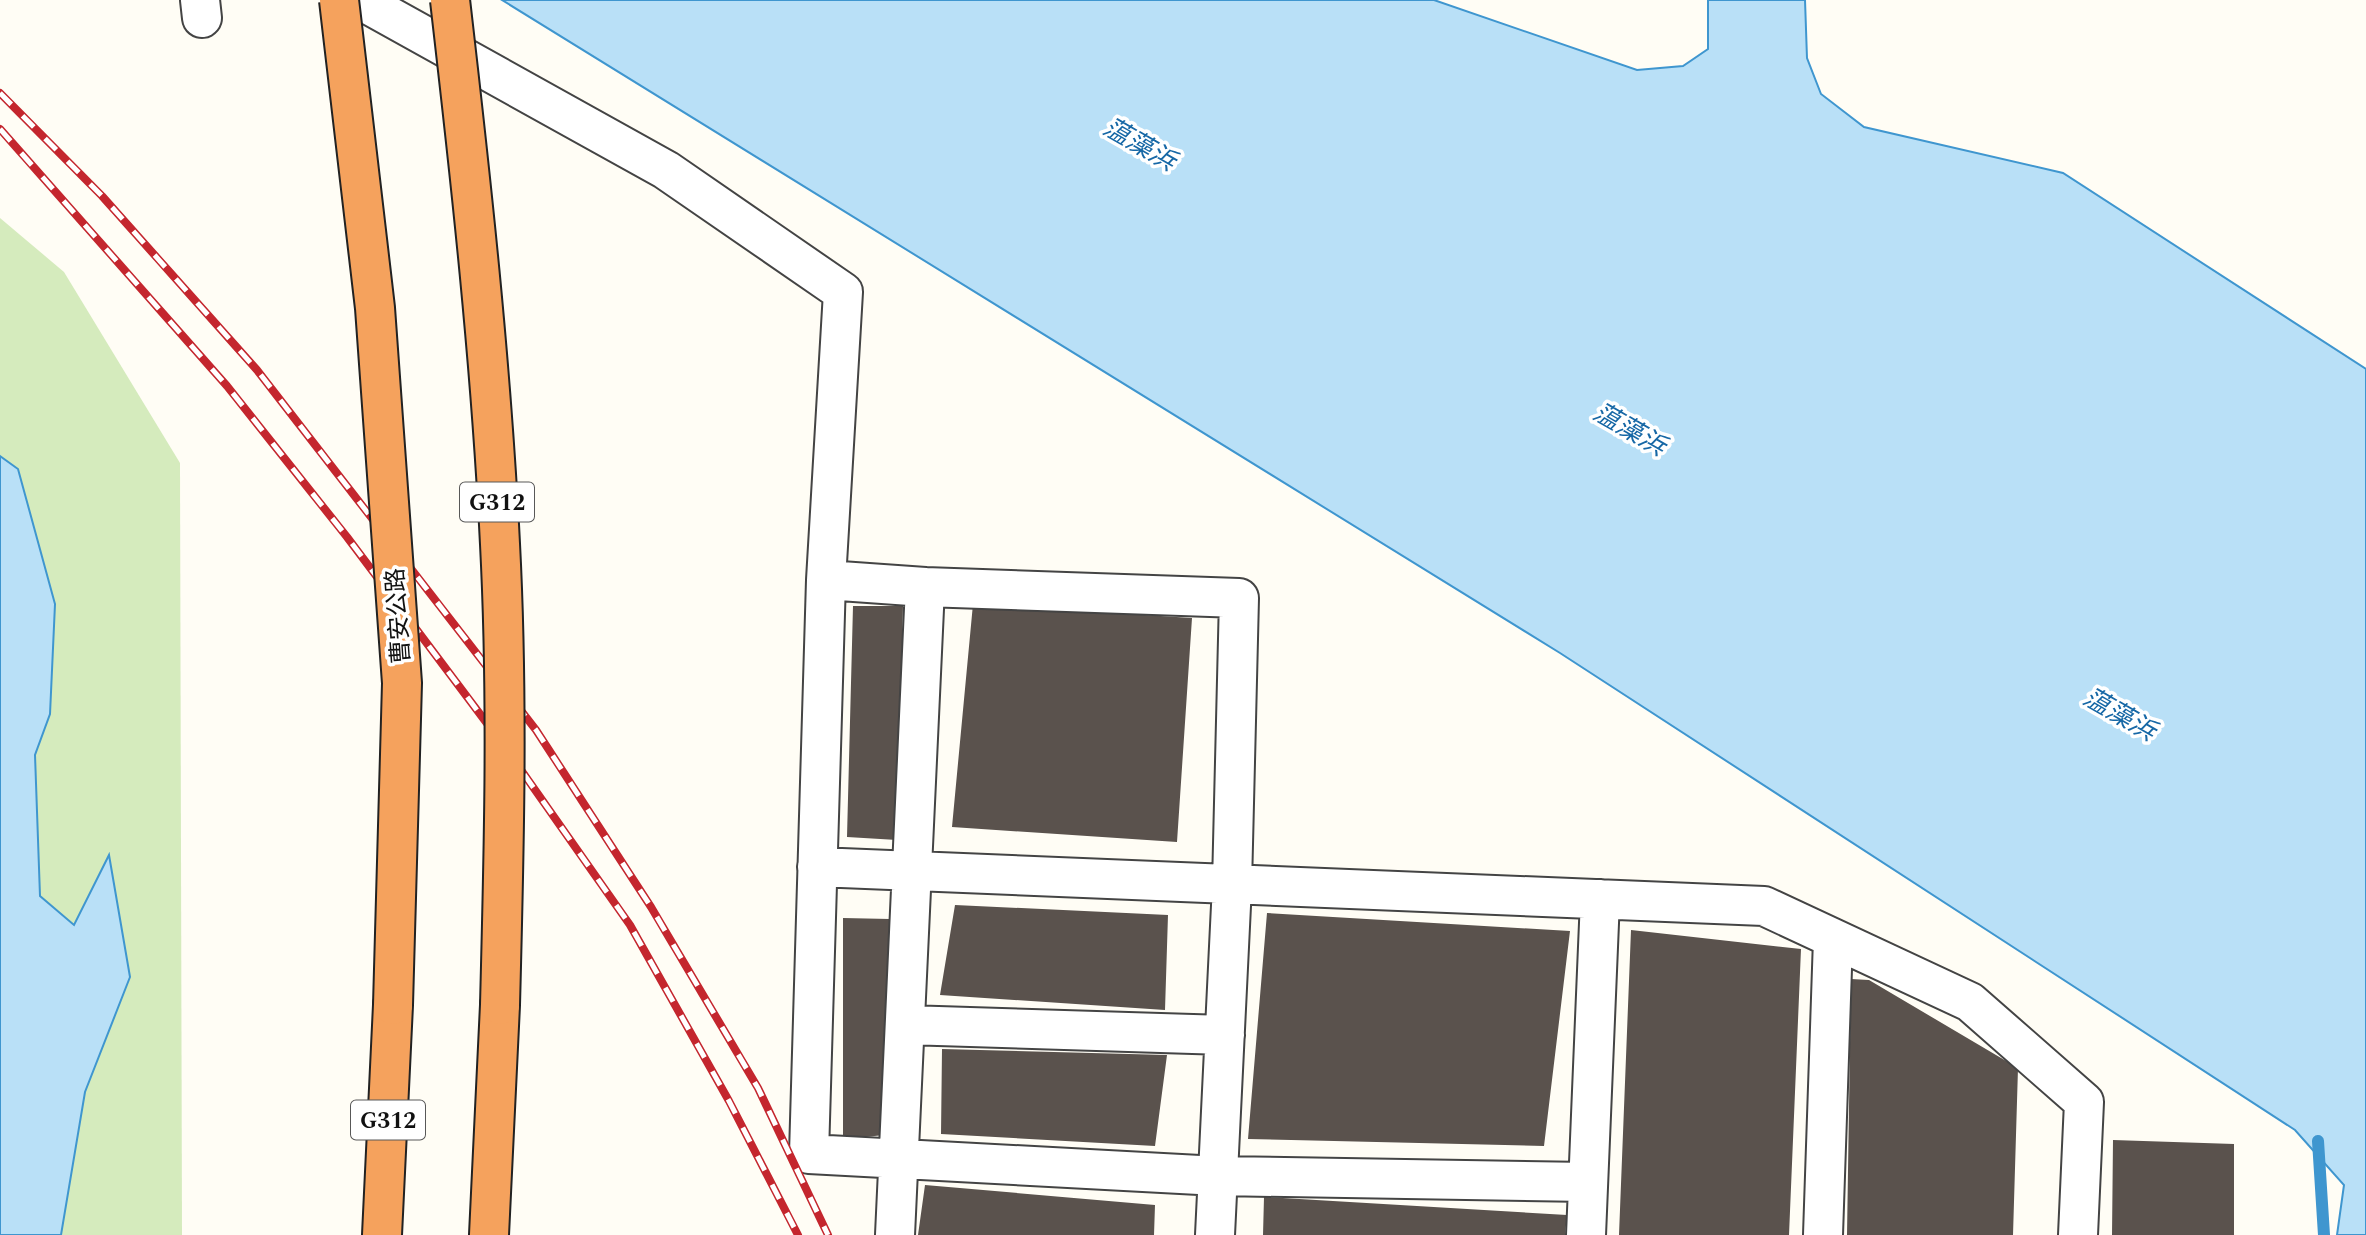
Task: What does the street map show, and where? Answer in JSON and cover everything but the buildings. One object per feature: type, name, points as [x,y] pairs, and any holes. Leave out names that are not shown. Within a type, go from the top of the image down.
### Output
[{"type":"highway","name":"曹安公路","points":[[339,0],[375,308],[401,670],[400,804],[382,1235]]},
{"type":"highway","name":"G312","points":[[450,0],[483,289],[500,545],[506,799],[489,1235]]},
{"type":"street","points":[[360,0],[666,170],[843,292],[826,580],[809,1154],[1218,1176],[1588,1182]]},
{"type":"street","points":[[826,580],[925,587],[1238,598],[1232,885],[1215,1235]]},
{"type":"street","points":[[895,1235],[914,872],[925,587]]},
{"type":"street","points":[[817,867],[1764,906],[1970,1002],[2084,1102],[2078,1235]]},
{"type":"street","points":[[1586,1235],[1600,899]]},
{"type":"street","points":[[1823,1235],[1833,939]]},
{"type":"street","points":[[906,1025],[1225,1035]]},
{"type":"green space","points":[[0,218],[64,272],[180,463],[182,1235],[0,1235]]},
{"type":"water","name":"蕰藻浜","points":[[502,0],[1434,0],[1637,70],[1683,66],[1708,49],[1708,0],[1805,0],[1807,58],[1821,94],[1864,127],[2063,173],[2366,369],[2366,1235],[2337,1235],[2344,1185],[2295,1130],[1560,653]]},
{"type":"water","points":[[0,456],[18,469],[55,604],[50,714],[35,755],[40,896],[74,925],[109,855],[130,977],[85,1092],[61,1235],[0,1235]]},
{"type":"waterway","points":[[2318,1141],[2324,1235]]},
{"type":"railway","points":[[0,93],[102,196],[257,370],[536,730],[651,907],[758,1088],[828,1235]]},
{"type":"railway","points":[[0,129],[227,386],[347,537],[507,750],[630,925],[729,1101],[798,1235]]}]
